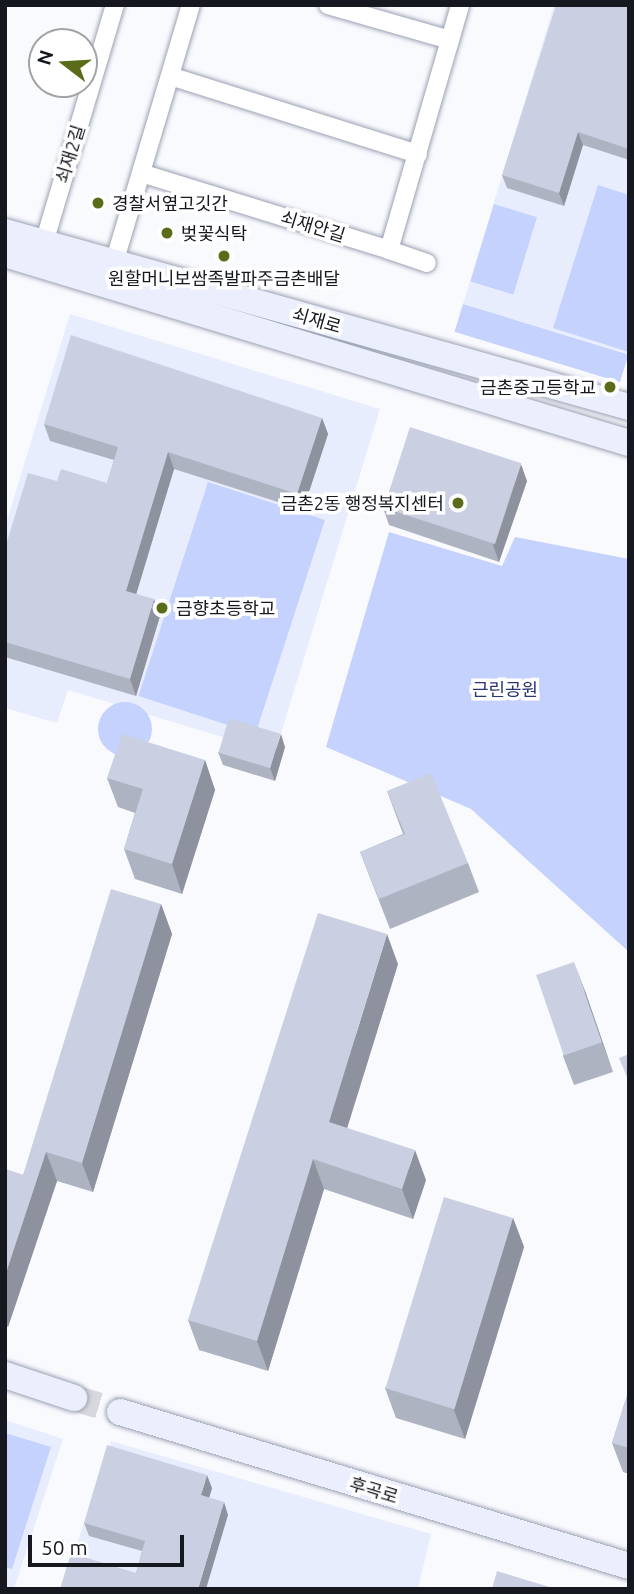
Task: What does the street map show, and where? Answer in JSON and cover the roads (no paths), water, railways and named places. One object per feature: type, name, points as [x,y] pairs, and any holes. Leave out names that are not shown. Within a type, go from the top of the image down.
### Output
[{"type":"street","name":"쇠재2길","points":[[41,253],[115,5]]},
{"type":"street","points":[[111,273],[191,5]]},
{"type":"street","points":[[328,5],[450,40]]},
{"type":"street","points":[[389,250],[460,5]]},
{"type":"street","points":[[170,76],[418,154]]},
{"type":"street","name":"쇠재안길","points":[[141,173],[427,263]]},
{"type":"street","points":[[5,232],[41,253],[111,273],[629,443]]},
{"type":"street","points":[[5,254],[41,253]]},
{"type":"street","name":"쇠재로","points":[[111,273],[629,407]]},
{"type":"street","points":[[5,1375],[74,1398]]},
{"type":"street","name":"후곡로","points":[[120,1412],[629,1566]]},
{"type":"tunnel","points":[[74,1398],[120,1412]]},
{"type":"place","name":"경찰서옆고깃간","points":[[98,203]]},
{"type":"place","name":"벚꽃식탁","points":[[167,233]]},
{"type":"place","name":"원할머니보쌈족발파주금촌배달","points":[[224,256]]},
{"type":"place","name":"금촌중고등학교","points":[[610,387]]},
{"type":"place","name":"금촌2동 행정복지센터","points":[[458,503]]},
{"type":"place","name":"금향초등학교","points":[[162,608]]},
{"type":"park label","name":"근린공원","points":[[505,689]]}]
